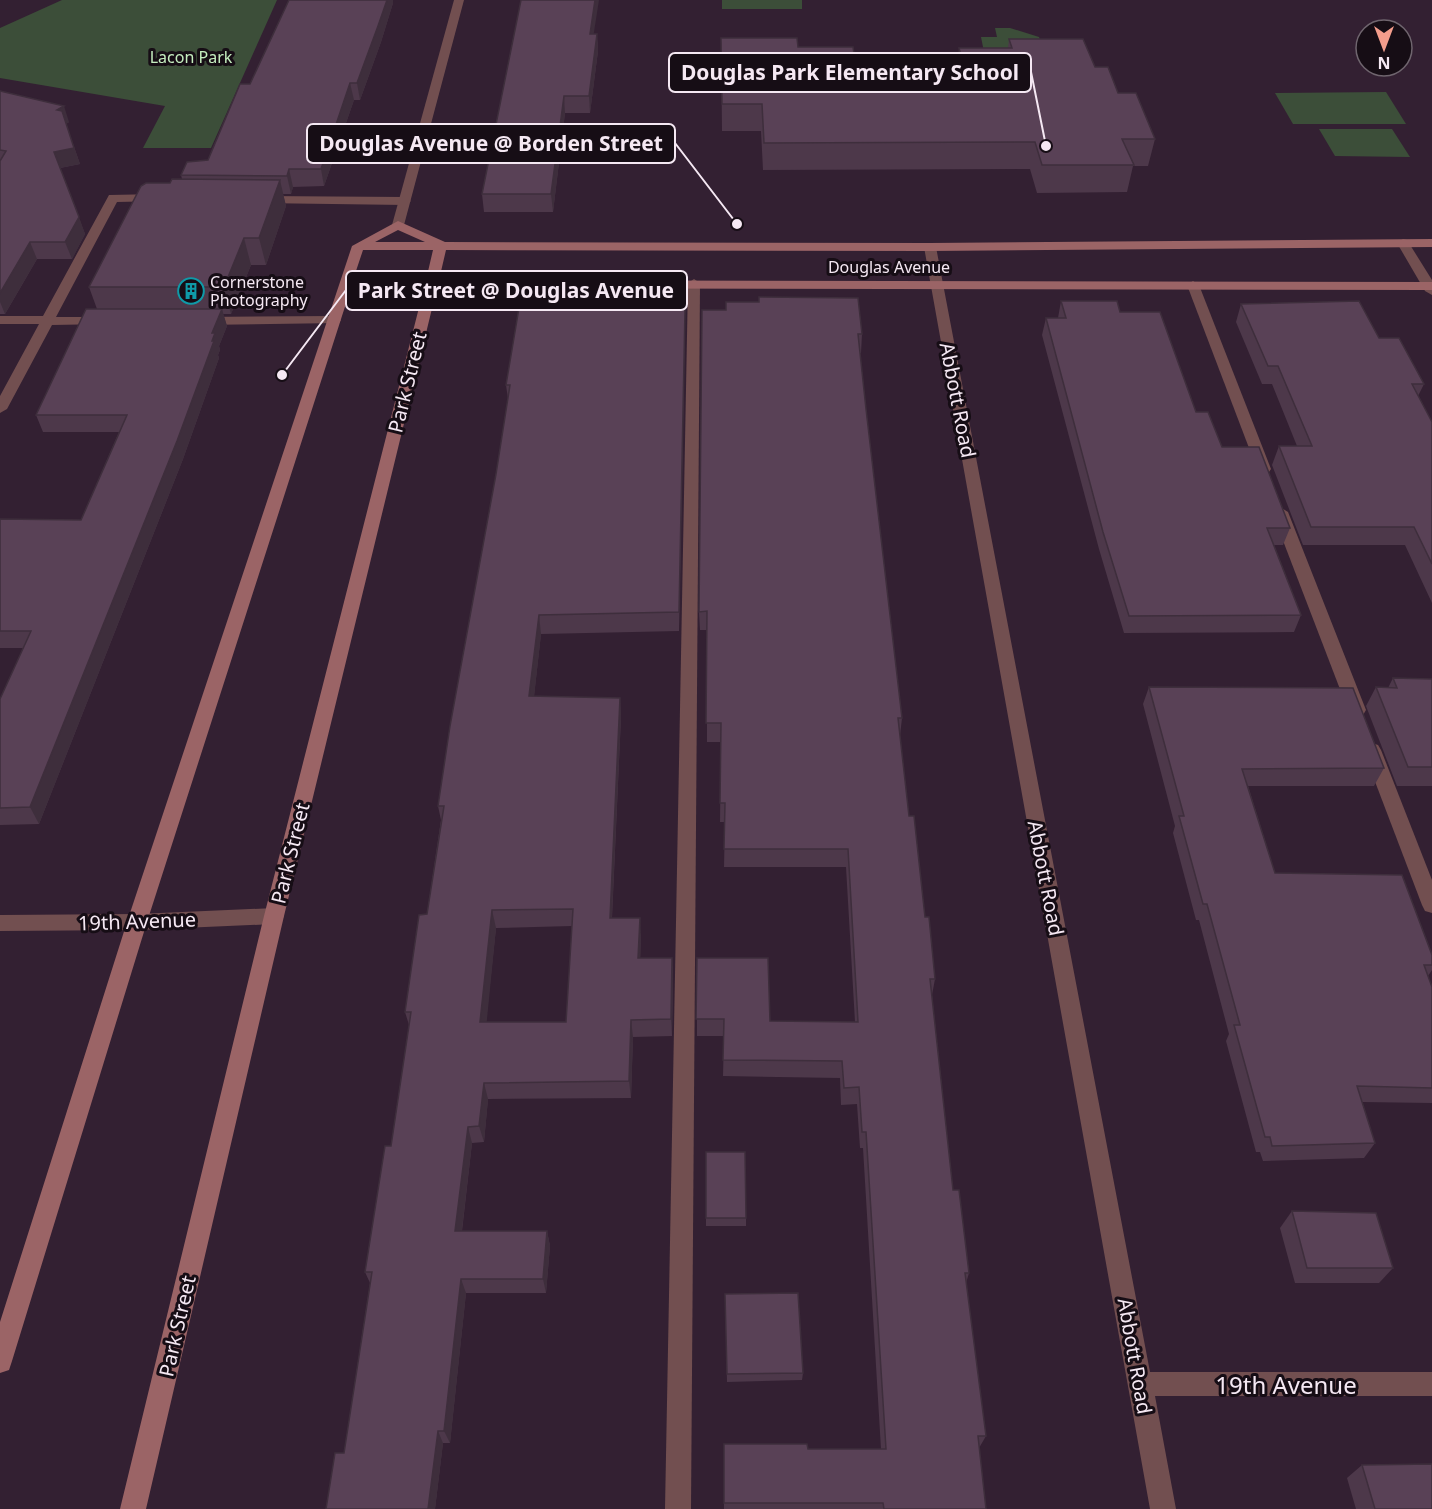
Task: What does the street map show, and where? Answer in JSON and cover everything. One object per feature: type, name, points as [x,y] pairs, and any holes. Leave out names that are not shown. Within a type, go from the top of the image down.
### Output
[{"type":"street","points":[[0,1361],[137,922],[345,284],[358,246],[398,225],[459,0]]},
{"type":"street","points":[[0,410],[113,198],[171,199]]},
{"type":"street","points":[[253,200],[405,201]]},
{"type":"street","points":[[398,225],[441,245]]},
{"type":"street","points":[[1403,243],[1431,288]]},
{"type":"street","name":"Douglas Avenue","points":[[358,246],[930,247],[1432,243]]},
{"type":"street","name":"Park Street","points":[[134,1509],[274,916],[441,245]]},
{"type":"street","name":"Abbott Road","points":[[930,247],[1163,1509]]},
{"type":"street","points":[[678,1509],[694,283]]},
{"type":"street","name":"Douglas Avenue","points":[[345,284],[694,283],[1431,288]]},
{"type":"street","points":[[1192,285],[1432,904]]},
{"type":"street","points":[[0,320],[120,321]]},
{"type":"street","points":[[191,321],[334,320]]},
{"type":"street","name":"19th Avenue","points":[[0,924],[137,922],[274,916]]},
{"type":"street","name":"19th Avenue","points":[[1140,1384],[1432,1384]]},
{"type":"green space","name":"Lacon Park","points":[[62,0],[277,0],[211,148],[143,148],[165,106],[0,78],[0,28]]},
{"type":"green space","points":[[722,0],[802,0],[802,9],[722,9]]},
{"type":"green space","points":[[995,28],[1010,28],[1039,37],[1047,57],[985,57],[981,37],[997,37]]},
{"type":"green space","points":[[1386,92],[1406,124],[1293,124],[1275,93]]},
{"type":"green space","points":[[1319,129],[1392,129],[1410,157],[1335,156]]},
{"type":"building","points":[[289,0],[387,0],[357,83],[350,83],[321,169],[289,169],[287,176],[181,175],[187,162],[208,160],[240,84],[250,84]]},
{"type":"building","points":[[521,0],[595,0],[590,34],[597,34],[589,96],[564,96],[551,194],[482,194]]},
{"type":"building","points":[[721,38],[797,38],[798,47],[853,47],[855,61],[962,60],[959,48],[1012,48],[1009,39],[1083,39],[1095,67],[1108,67],[1118,93],[1136,93],[1155,139],[1122,139],[1134,165],[1042,165],[1035,142],[764,143],[762,104],[722,104]]},
{"type":"building","points":[[0,91],[64,106],[57,110],[62,111],[74,148],[54,152],[79,217],[65,242],[30,242],[0,293],[0,161],[6,151],[0,150]]},
{"type":"building","points":[[172,179],[280,180],[259,238],[244,238],[224,287],[89,287],[141,186],[146,183],[170,183]]},
{"type":"building","points":[[759,297],[858,298],[862,334],[858,334],[902,718],[898,718],[909,816],[914,816],[925,917],[929,917],[935,979],[930,979],[953,1190],[959,1190],[969,1273],[965,1273],[986,1436],[978,1436],[986,1509],[884,1509],[883,1503],[724,1503],[724,1444],[807,1444],[808,1449],[886,1449],[866,1132],[862,1132],[859,1087],[844,1088],[842,1061],[723,1060],[724,1019],[696,1019],[697,958],[768,958],[770,1021],[858,1022],[848,849],[724,849],[725,803],[720,803],[721,723],[706,723],[707,611],[699,612],[702,310],[726,310],[726,302],[759,302]]},
{"type":"building","points":[[1061,301],[1117,301],[1120,312],[1160,312],[1196,412],[1208,412],[1222,447],[1259,447],[1290,528],[1267,528],[1301,615],[1129,616],[1103,532],[1046,318],[1066,318]]},
{"type":"building","points":[[1359,301],[1379,338],[1399,338],[1424,384],[1412,384],[1432,422],[1432,564],[1414,527],[1311,527],[1279,446],[1312,446],[1278,366],[1268,366],[1241,304]]},
{"type":"building","points":[[520,302],[569,302],[568,310],[685,310],[679,612],[539,615],[529,696],[620,698],[610,918],[640,918],[638,958],[672,958],[671,1019],[631,1020],[629,1081],[484,1083],[479,1126],[468,1127],[455,1231],[547,1231],[543,1279],[461,1279],[444,1431],[438,1431],[428,1509],[326,1509],[335,1453],[344,1453],[372,1272],[365,1272],[385,1146],[391,1146],[411,1012],[405,1012],[419,915],[427,914],[444,806],[438,806],[450,726],[496,474],[510,385],[506,385]],"holes":[[[573,909],[566,1022],[480,1022],[492,910]]]},
{"type":"building","points":[[86,309],[222,309],[212,333],[215,333],[212,341],[214,341],[177,441],[30,807],[0,808],[0,699],[31,631],[0,631],[0,519],[81,520],[127,415],[36,415]]},
{"type":"building","points":[[1393,678],[1432,679],[1432,767],[1408,767],[1376,687],[1397,688]]},
{"type":"building","points":[[1149,687],[1353,688],[1384,768],[1242,769],[1275,873],[1402,875],[1432,955],[1432,965],[1424,965],[1432,987],[1432,1088],[1357,1086],[1375,1143],[1272,1146],[1270,1137],[1265,1137],[1234,1025],[1240,1025],[1207,904],[1203,904],[1179,816],[1184,816]]},
{"type":"building","points":[[706,1152],[745,1152],[746,1218],[706,1218]]},
{"type":"building","points":[[1292,1211],[1376,1213],[1393,1268],[1307,1268]]},
{"type":"building","points":[[798,1293],[803,1373],[727,1374],[725,1294]]},
{"type":"building","points":[[1432,1464],[1432,1509],[1375,1509],[1362,1465]]},
{"type":"place","name":"Douglas Park Elementary School","points":[[1046,146]]},
{"type":"place","name":"Douglas Avenue @ Borden Street","points":[[737,224]]},
{"type":"place","name":"Cornerstone Photography","points":[[191,291]]},
{"type":"place","name":"Park Street @ Douglas Avenue","points":[[282,375]]}]
